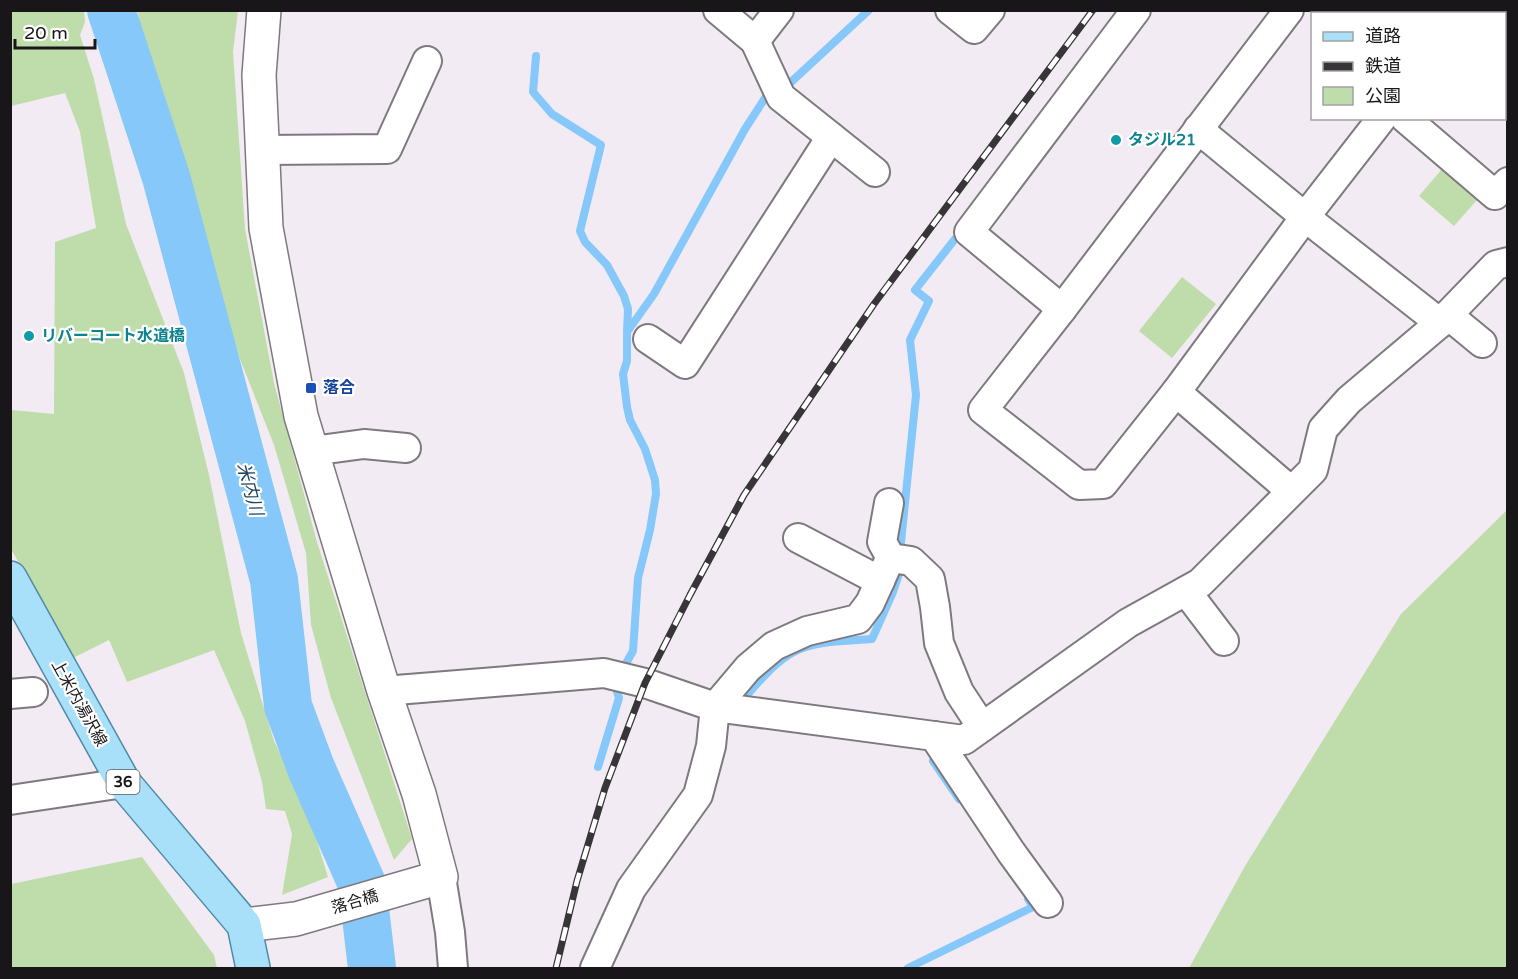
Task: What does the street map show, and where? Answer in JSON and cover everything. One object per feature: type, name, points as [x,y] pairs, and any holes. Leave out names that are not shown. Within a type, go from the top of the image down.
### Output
[{"type":"main road","name":"上米内湯沢線","points":[[11,581],[124,783],[244,926],[253,969]]},
{"type":"street","points":[[264,10],[259,75],[266,228],[302,416],[384,691],[419,794],[428,881],[450,932],[453,969]]},
{"type":"street","points":[[718,10],[755,41],[781,97],[875,172]]},
{"type":"street","points":[[755,41],[779,10]]},
{"type":"street","points":[[950,10],[974,29],[990,10]]},
{"type":"street","points":[[1062,309],[969,232],[1136,10]]},
{"type":"street","points":[[1289,10],[983,410],[1079,485],[1103,484],[1176,392],[1305,217],[1380,120]]},
{"type":"street","points":[[263,150],[387,149],[427,61]]},
{"type":"street","points":[[1407,120],[1495,195],[1508,182]]},
{"type":"street","points":[[1198,129],[1305,217],[1444,319],[1482,343]]},
{"type":"street","points":[[648,339],[685,364],[831,137]]},
{"type":"street","points":[[384,691],[604,673],[645,683],[715,707],[964,740],[1128,623],[1200,583],[1312,470],[1323,429],[1348,400],[1444,319],[1496,265],[1508,262]]},
{"type":"street","points":[[1176,392],[1292,491]]},
{"type":"street","points":[[312,451],[364,444],[406,448]]},
{"type":"street","points":[[595,969],[631,889],[698,795],[711,746],[715,707],[748,668],[774,646],[807,632],[858,619],[870,603],[885,569],[882,542],[889,503]]},
{"type":"street","points":[[798,538],[885,569],[911,561],[930,579],[939,643],[959,692],[982,727]]},
{"type":"street","points":[[1186,591],[1224,641]]},
{"type":"street","points":[[934,736],[1011,852],[1048,903]]},
{"type":"street","points":[[10,800],[124,783]]},
{"type":"street","name":"落合橋","points":[[244,926],[296,919],[428,881]]},
{"type":"green space","points":[[16,10],[84,11],[85,22],[80,35],[94,79],[126,224],[184,373],[209,475],[241,633],[274,741],[306,806],[328,877],[282,895],[292,834],[285,811],[266,809],[262,782],[245,721],[214,650],[127,682],[109,640],[73,658],[11,549],[11,410],[54,414],[55,242],[96,228],[80,132],[65,93],[11,106],[11,13]]},
{"type":"green space","points":[[138,11],[238,11],[233,52],[245,229],[274,383],[317,542],[412,839],[394,860],[331,698],[311,625],[306,553],[274,445],[240,359],[200,230],[188,173],[153,66],[142,45]]},
{"type":"green space","points":[[1442,169],[1477,200],[1454,226],[1419,196]]},
{"type":"green space","points":[[1182,277],[1216,304],[1172,358],[1139,331]]},
{"type":"green space","points":[[1507,510],[1507,968],[1189,968],[1245,866],[1401,614]]},
{"type":"green space","points":[[142,857],[214,955],[217,968],[11,968],[11,884]]},
{"type":"waterway","name":"米内川","points":[[111,10],[166,177],[274,580],[288,706],[311,768],[362,884],[372,968]]},
{"type":"waterway","points":[[790,83],[869,10]]},
{"type":"waterway","points":[[536,56],[533,92],[552,114],[601,145],[580,231],[585,242],[607,265],[624,296],[628,309],[627,332]]},
{"type":"waterway","points":[[624,667],[633,651],[638,578],[656,494],[655,480],[645,449],[630,420],[627,407],[623,374],[627,361],[627,332],[654,294],[745,129],[767,95]]},
{"type":"waterway","points":[[900,552],[916,395],[910,340],[929,301],[915,290],[955,239]]},
{"type":"waterway","points":[[744,698],[771,669],[794,652],[820,644],[872,639],[899,574]]},
{"type":"waterway","points":[[598,767],[619,698],[616,688]]},
{"type":"waterway","points":[[933,761],[959,799]]},
{"type":"waterway","points":[[908,968],[1033,907],[1028,899]]},
{"type":"railway","points":[[556,968],[577,881],[605,788],[645,683],[744,495],[874,304],[1093,10]]},
{"type":"place","name":"タジル21","points":[[1116,140]]},
{"type":"place","name":"リバーコート水道橋","points":[[29,336]]},
{"type":"place","name":"落合","points":[[311,388]]}]
